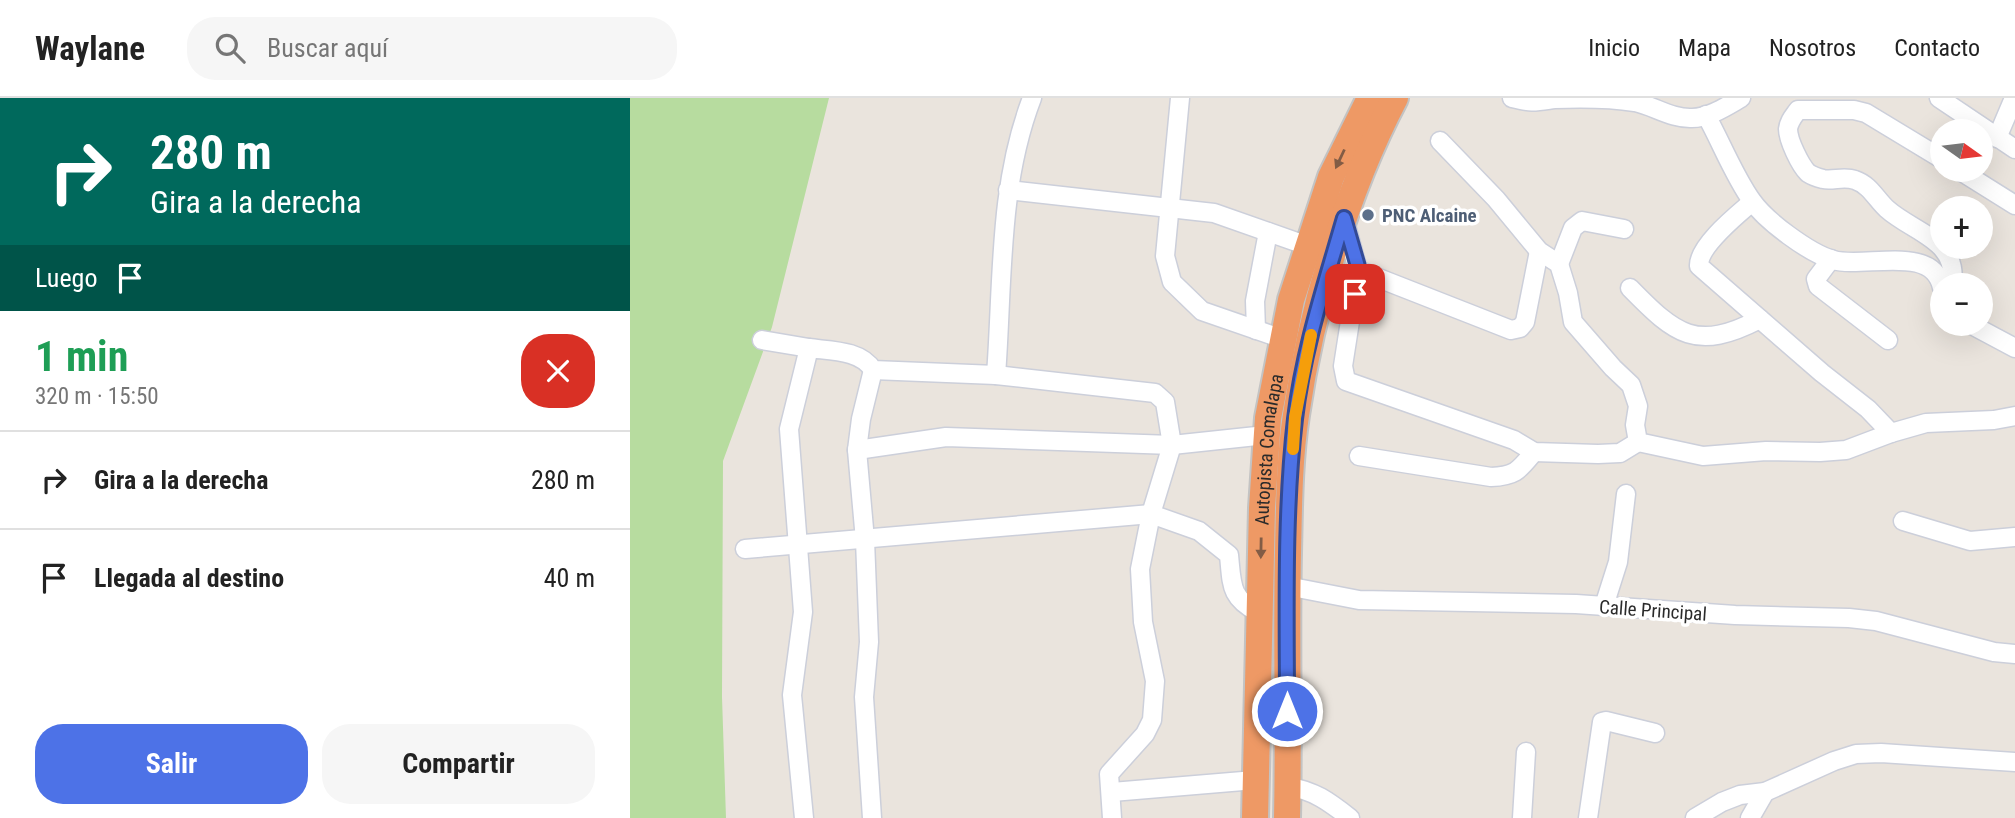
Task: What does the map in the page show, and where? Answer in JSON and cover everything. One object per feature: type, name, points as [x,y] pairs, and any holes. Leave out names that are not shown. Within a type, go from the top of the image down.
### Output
[{"type":"highway","name":"Autopista Comalapa","points":[[1255,818],[1266,435],[1291,300],[1331,177],[1370,98]]},
{"type":"highway","name":"Autopista Comalapa","points":[[1287,818],[1287,586],[1289,493],[1295,417],[1314,323],[1344,218],[1379,128],[1395,98]]},
{"type":"street","points":[[996,375],[1008,190],[1016,143],[1032,98]]},
{"type":"street","points":[[1180,98],[1165,256],[1172,282],[1202,312],[1283,339]]},
{"type":"street","points":[[1512,98],[1540,103],[1553,99],[1609,98],[1638,102],[1691,119],[1706,116],[1741,98]]},
{"type":"street","points":[[1939,98],[2015,149]]},
{"type":"street","points":[[1997,138],[2014,98]]},
{"type":"street","points":[[1930,152],[1866,113],[1854,110],[1798,110],[1790,120],[1788,133],[1809,173],[1825,179],[1856,180],[1870,189],[1886,208],[1926,234],[1949,256],[1953,273]]},
{"type":"street","points":[[1706,116],[1752,202],[1799,244],[1831,259],[1847,263],[1909,261],[1937,273]]},
{"type":"street","points":[[1440,141],[1496,199],[1539,251],[1559,264],[1569,293],[1573,322],[1604,359],[1631,385],[1638,406],[1635,425],[1638,442]]},
{"type":"street","points":[[1978,182],[2015,205]]},
{"type":"street","points":[[1008,190],[1214,213],[1308,246]]},
{"type":"street","points":[[1752,202],[1723,228],[1699,257],[1703,272],[1868,409],[1891,433]]},
{"type":"street","points":[[1344,218],[1359,270],[1343,366],[1346,381],[1514,440],[1534,452],[1620,453],[1638,442],[1703,456],[1766,451],[1820,452],[1846,450],[1891,433],[1926,424],[1994,421],[2015,416]]},
{"type":"street","points":[[1559,264],[1573,228],[1582,221],[1624,229]]},
{"type":"street","points":[[1256,330],[1255,301],[1268,232]]},
{"type":"street","points":[[1359,270],[1511,330],[1520,328],[1525,322],[1539,251]]},
{"type":"street","points":[[1831,259],[1816,279],[1818,286],[1888,340]]},
{"type":"street","points":[[1630,288],[1661,320],[1678,331],[1695,336],[1717,337],[1760,319]]},
{"type":"street","points":[[1992,336],[2015,348]]},
{"type":"street","points":[[762,340],[855,356],[867,361],[873,370],[861,419],[857,450],[865,540],[869,642],[864,697],[872,818]]},
{"type":"street","points":[[804,818],[792,695],[803,612],[789,429],[809,348]]},
{"type":"street","points":[[873,370],[996,375],[1155,393],[1165,402],[1172,444],[1151,514],[1140,569],[1143,622],[1155,681],[1152,720],[1145,734],[1109,774],[1112,818]]},
{"type":"street","points":[[857,450],[946,437],[1172,444],[1266,435]]},
{"type":"street","points":[[1359,456],[1491,477],[1518,472],[1534,452]]},
{"type":"street","points":[[1604,606],[1618,562],[1626,494]]},
{"type":"street","points":[[745,549],[1151,514],[1199,531],[1229,555],[1235,593],[1242,604],[1259,612]]},
{"type":"street","points":[[1903,521],[1970,541],[2015,537]]},
{"type":"street","name":"Calle Principal","points":[[1287,586],[1359,600],[1576,604],[1735,615],[1849,618],[1876,621],[1994,652],[2015,654]]},
{"type":"street","points":[[1588,818],[1602,722],[1655,733]]},
{"type":"street","points":[[1522,818],[1526,752]]},
{"type":"street","points":[[1695,818],[1722,802],[1740,795],[1765,792],[1856,754],[2015,761]]},
{"type":"street","points":[[1112,792],[1255,780]]},
{"type":"street","points":[[1287,786],[1309,790],[1328,800],[1350,818]]},
{"type":"street","points":[[1750,818],[1765,792]]},
{"type":"green space","points":[[630,98],[829,98],[772,327],[723,461],[722,697],[726,818],[630,818]]},
{"type":"slow traffic","points":[[1293,449],[1295,417],[1311,335]]},
{"type":"place","name":"PNC Alcaine","points":[[1368,215]]},
{"type":"route","points":[[1287,711],[1289,493],[1295,417],[1314,323],[1344,218],[1359,270],[1355,294]]}]
